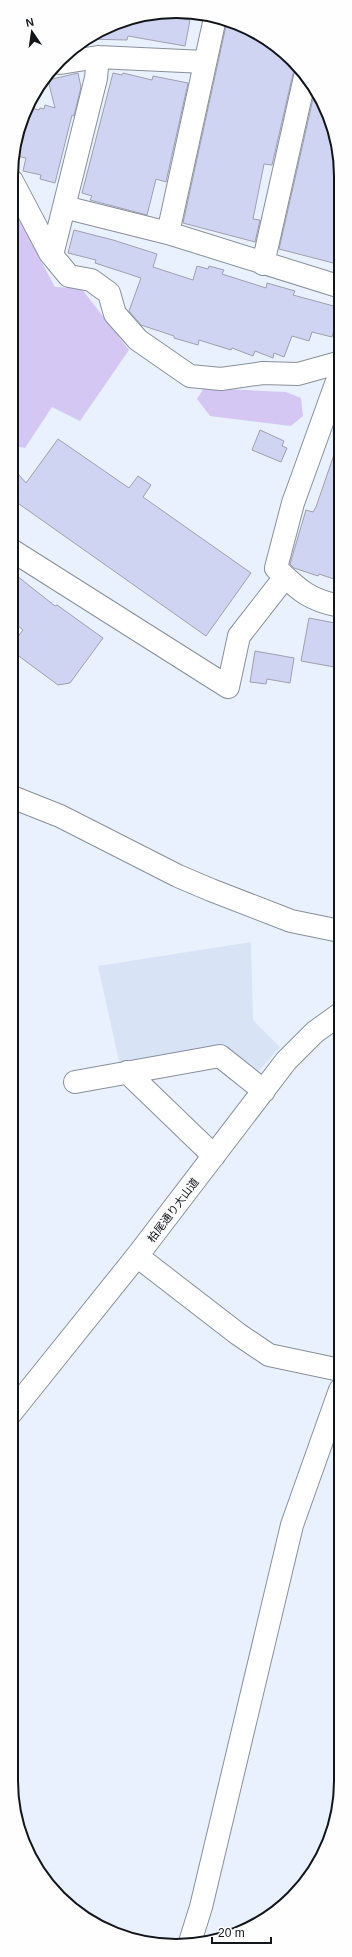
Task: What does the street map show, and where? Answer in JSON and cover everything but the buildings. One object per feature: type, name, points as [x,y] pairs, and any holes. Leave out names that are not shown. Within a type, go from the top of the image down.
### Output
[{"type":"street","points":[[168,233],[214,22]]},
{"type":"street","points":[[67,62],[98,56],[205,62]]},
{"type":"street","points":[[52,255],[96,78],[98,56]]},
{"type":"street","points":[[263,264],[304,83]]},
{"type":"street","points":[[18,193],[39,234],[52,255],[69,276],[90,280],[109,294],[115,314],[138,340],[190,376],[221,379],[263,373],[298,374],[334,364]]},
{"type":"street","points":[[64,207],[168,233],[263,264],[334,285]]},
{"type":"street","points":[[334,387],[293,503],[276,568],[300,591],[324,602],[334,604]]},
{"type":"street","points":[[18,554],[228,687],[239,636],[285,577]]},
{"type":"street","points":[[18,799],[60,816],[178,876],[211,890],[291,922],[334,930]]},
{"type":"street","name":"柏尾通り大山道","points":[[18,1404],[138,1256],[286,1061],[315,1032],[334,1018]]},
{"type":"street","points":[[75,1082],[220,1056],[264,1091]]},
{"type":"street","points":[[127,1072],[214,1156]]},
{"type":"street","points":[[138,1256],[238,1334],[269,1355],[334,1369]]},
{"type":"street","points":[[191,1939],[201,1907],[292,1525],[334,1407]]},
{"type":"shaded area","points":[[18,218],[55,287],[81,288],[129,350],[80,421],[52,407],[25,448],[18,447]]},
{"type":"shaded area","points":[[204,388],[286,392],[301,398],[303,416],[291,426],[210,416],[197,399]]},
{"type":"shaded area","points":[[251,942],[253,1020],[280,1047],[256,1074],[226,1046],[120,1066],[98,966]]}]
